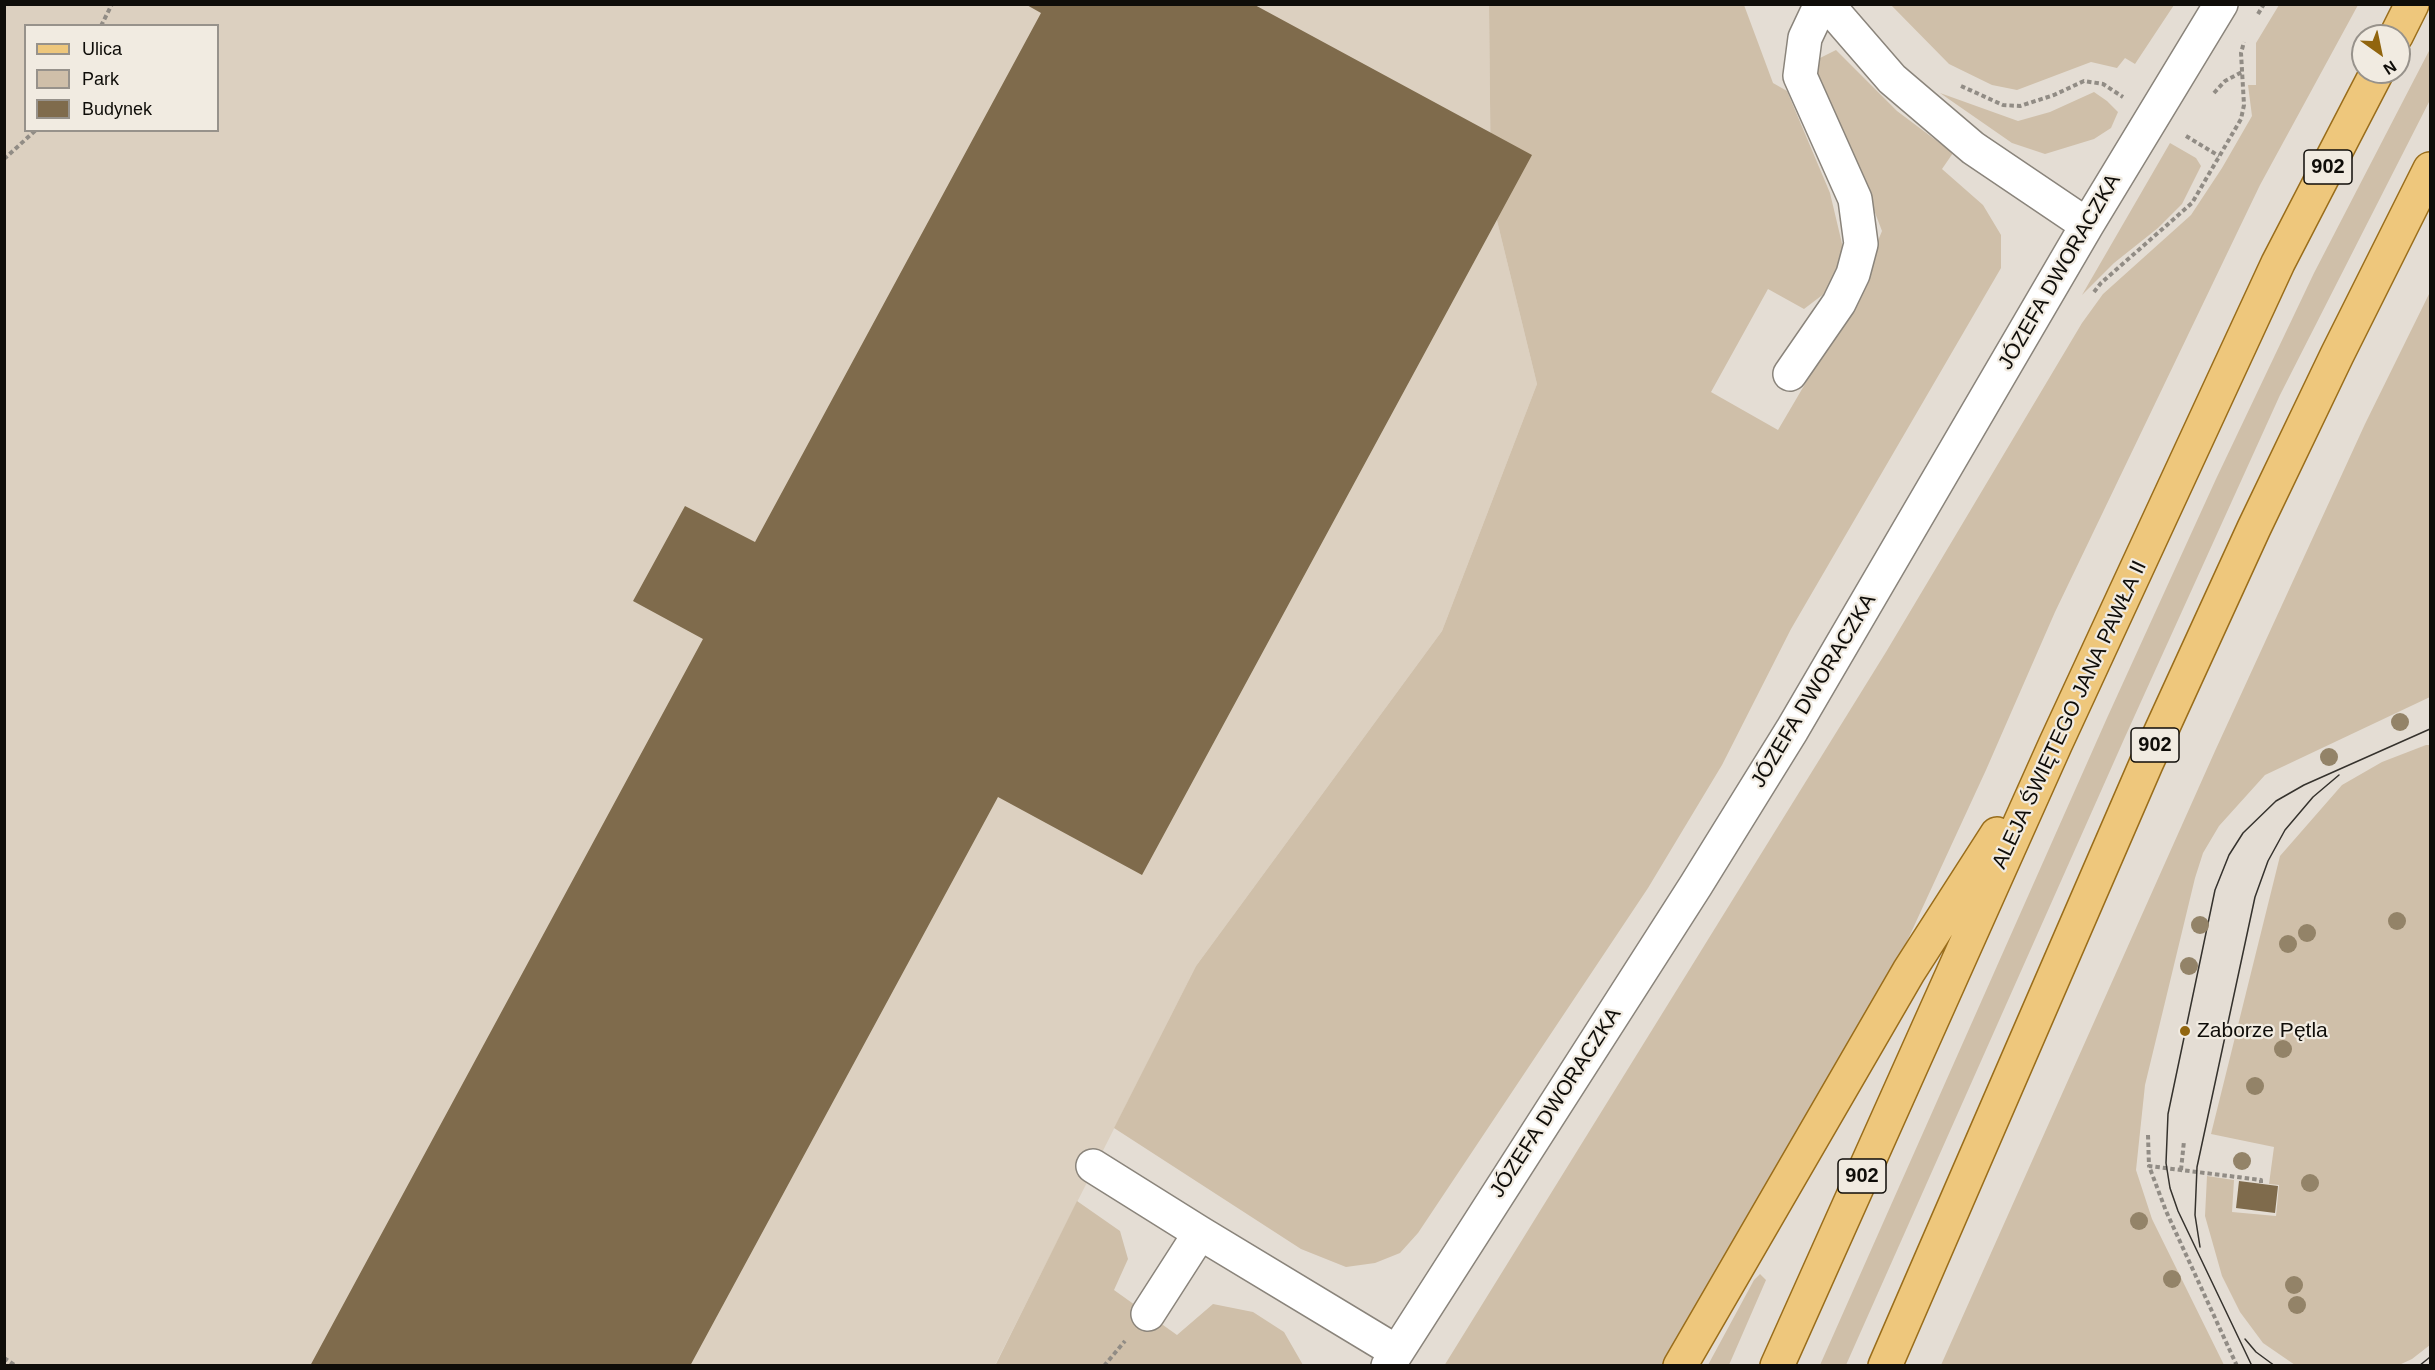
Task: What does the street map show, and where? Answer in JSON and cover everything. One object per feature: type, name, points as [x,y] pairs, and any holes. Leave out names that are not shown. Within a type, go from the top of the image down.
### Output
[{"type":"main road","points":[[2402,24],[2412,4]]},
{"type":"main road","name":"ALEJA ŚWIĘTEGO JANA PAWŁA II","points":[[1777,1365],[2055,745],[2278,263],[2371,84]]},
{"type":"main road","name":"902","points":[[1885,1365],[2146,764],[2321,387],[2430,169]]},
{"type":"main road","points":[[1680,1365],[1909,971],[2055,745]]},
{"type":"main road","points":[[1892,1365],[1901,1332]]},
{"type":"street","points":[[1790,374],[1839,303],[1852,274],[1861,244],[1855,199],[1800,76],[1805,38],[1821,4]]},
{"type":"street","points":[[1827,4],[1892,78],[1973,148],[2087,225]]},
{"type":"street","name":"JÓZEFA DWORACZKA","points":[[1392,1359],[1696,885],[1792,730],[2087,225],[2221,4]]},
{"type":"street","points":[[1093,1166],[1392,1359]]},
{"type":"street","points":[[1148,1314],[1200,1233]]},
{"type":"path","points":[[102,24],[112,4]]},
{"type":"path","points":[[2253,22],[2264,4]]},
{"type":"path","points":[[2219,156],[2241,119],[2244,105],[2241,53],[2248,32]]},
{"type":"path","points":[[2208,98],[2225,81],[2242,72]]},
{"type":"path","points":[[1951,82],[2003,105],[2020,106],[2054,95],[2084,81],[2103,84],[2120,96]]},
{"type":"path","points":[[4,159],[34,132]]},
{"type":"path","points":[[2148,1135],[2149,1166],[2174,1231],[2237,1365]]},
{"type":"path","points":[[2181,1170],[2184,1140]]},
{"type":"path","points":[[2149,1166],[2261,1180],[2260,1184]]},
{"type":"path","points":[[4,1358],[16,1365]]},
{"type":"shaded area","points":[[5,5],[1489,5],[1491,196],[1537,384],[1442,631],[1196,966],[995,1365],[5,1366]]},
{"type":"green space","points":[[1489,5],[1744,5],[1773,83],[1787,91],[1830,193],[1844,252],[1825,293],[1804,309],[1768,289],[1711,392],[1778,430],[1852,304],[1882,231],[1861,176],[1818,84],[1818,59],[1836,50],[1897,111],[1953,153],[1942,169],[1983,205],[2001,235],[2001,268],[1791,629],[1722,765],[1648,888],[1418,1233],[1400,1253],[1375,1263],[1346,1267],[1301,1249],[1114,1128],[1196,966],[1442,631],[1537,384],[1491,196]]},
{"type":"green space","points":[[1891,5],[2174,5],[2135,64],[2125,58],[2117,68],[2091,62],[2017,90],[1992,85],[1949,64]]},
{"type":"green space","points":[[2279,5],[2358,5],[2260,185],[2055,612],[1986,770],[1897,963],[1662,1365],[1444,1366],[1886,652],[2082,323],[2103,294],[2191,215],[2222,168],[2252,116],[2248,85],[2256,85],[2256,43]]},
{"type":"green space","points":[[2430,49],[2430,100],[2280,395],[2125,737],[1846,1365],[1820,1365],[2107,718],[2216,479],[2314,273]]},
{"type":"green space","points":[[2094,92],[2118,112],[2111,128],[2094,139],[2045,154],[2012,143],[1940,93],[2018,121],[2050,112]]},
{"type":"green space","points":[[2170,143],[2196,158],[2201,166],[2182,204],[2158,228],[2114,263],[2082,295]]},
{"type":"green space","points":[[2430,292],[2430,697],[2265,775],[2219,826],[2203,853],[2195,878],[2145,1085],[2136,1170],[2152,1219],[2224,1365],[1941,1365],[2215,751],[2365,424]]},
{"type":"green space","points":[[2430,745],[2430,1345],[2412,1359],[2399,1365],[2295,1365],[2263,1343],[2240,1312],[2222,1276],[2205,1216],[2207,1176],[2234,1180],[2232,1212],[2276,1216],[2279,1185],[2269,1184],[2274,1147],[2211,1134],[2280,856],[2342,785],[2382,762]]},
{"type":"green space","points":[[1077,1201],[1120,1231],[1128,1259],[1114,1290],[1177,1335],[1213,1304],[1253,1312],[1284,1332],[1303,1365],[995,1366]]},
{"type":"green space","points":[[1760,1274],[1766,1280],[1729,1365],[1708,1365],[1754,1280]]},
{"type":"building","points":[[1025,4],[1253,4],[1532,155],[1142,875],[998,797],[690,1366],[310,1366],[703,639],[633,601],[685,506],[755,542],[1041,13]]},
{"type":"building","points":[[2239,1181],[2278,1186],[2275,1213],[2236,1208]]},
{"type":"tram line","points":[[2252,1366],[2178,1211],[2170,1188],[2166,1163],[2168,1114],[2215,890],[2229,855],[2243,833],[2276,801],[2304,785],[2430,729]]},
{"type":"tram line","points":[[2200,1247],[2195,1215],[2197,1167],[2255,897],[2268,861],[2285,830],[2313,797],[2339,775]]},
{"type":"tram line","points":[[2245,1339],[2256,1352],[2275,1366]]},
{"type":"tram line","points":[[2419,1366],[2430,1357]]},
{"type":"place","name":"Zaborze Pętla","points":[[2185,1031]]}]
